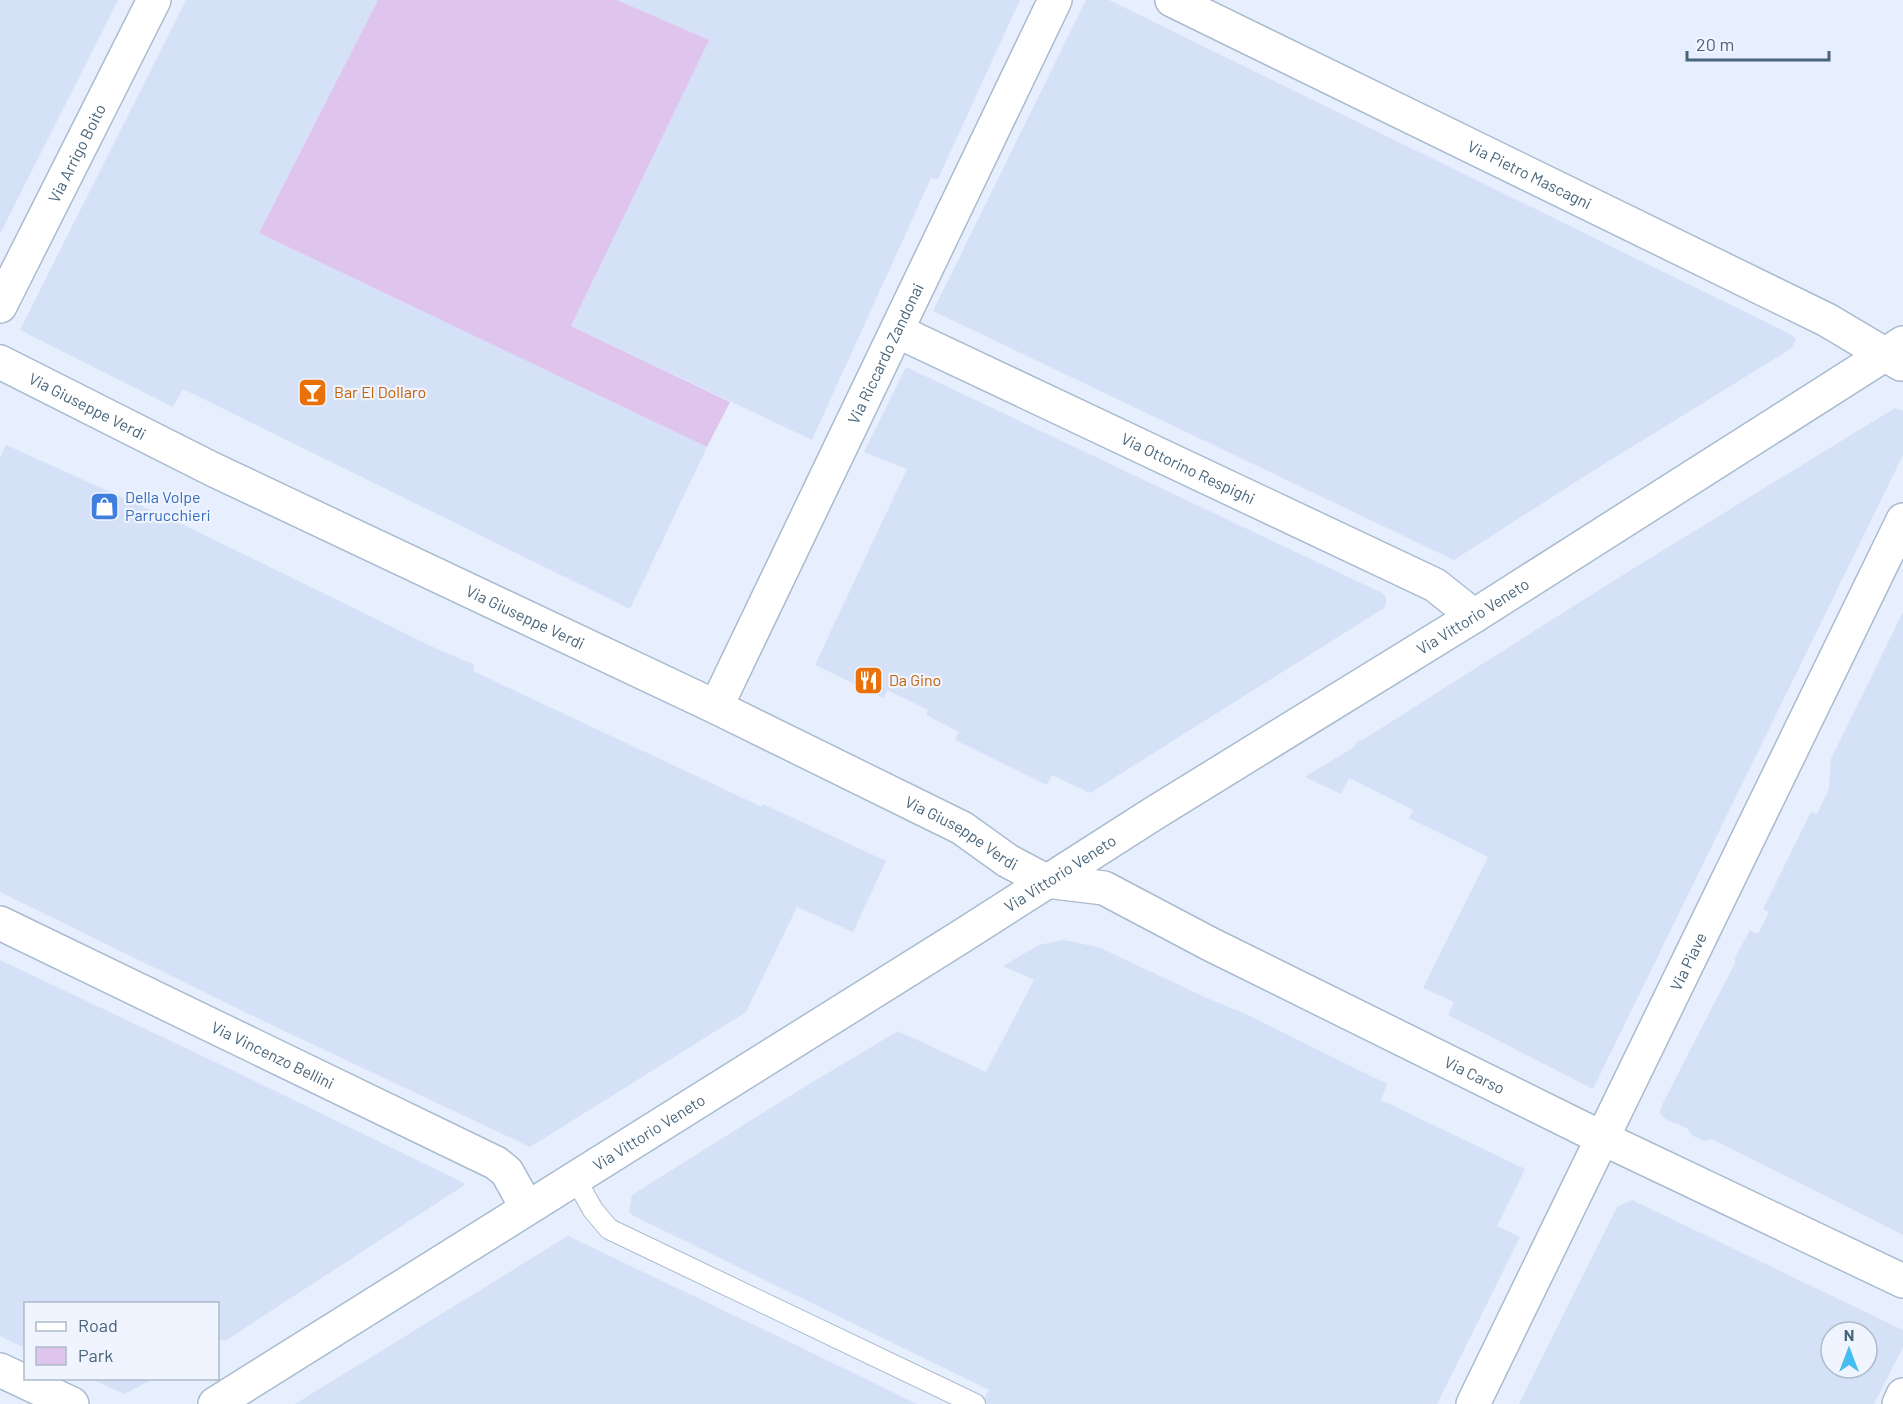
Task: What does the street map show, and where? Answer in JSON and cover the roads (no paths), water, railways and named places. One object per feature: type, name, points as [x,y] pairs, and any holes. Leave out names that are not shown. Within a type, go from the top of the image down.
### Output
[{"type":"street","name":"Via Arrigo Boito","points":[[0,306],[154,0]]},
{"type":"street","name":"Via Riccardo Zandonai","points":[[716,707],[1055,0]]},
{"type":"street","name":"Via Pietro Mascagni","points":[[1172,0],[1896,354]]},
{"type":"street","name":"Via Ottorino Respighi","points":[[897,331],[1435,585],[1474,616]]},
{"type":"street","name":"Via Vittorio Veneto","points":[[215,1404],[962,936],[1046,881],[1896,354]]},
{"type":"street","name":"Via Giuseppe Verdi","points":[[0,362],[212,469],[716,707],[962,828],[1008,861],[1046,881]]},
{"type":"street","name":"Via Piave","points":[[1473,1404],[1903,520]]},
{"type":"street","name":"Via Carso","points":[[1046,881],[1104,888],[1210,944],[1602,1138],[1903,1281]]},
{"type":"street","name":"Via Vincenzo Bellini","points":[[0,923],[496,1163],[507,1172],[527,1208]]},
{"type":"street","points":[[0,1370],[72,1404]]},
{"type":"street","points":[[1899,1404],[1903,1395]]},
{"type":"lane","points":[[575,1178],[593,1210],[609,1229],[975,1404]]},
{"type":"place","name":"Bar El Dollaro","points":[[313,392]]},
{"type":"place","name":"Della Volpe Parrucchieri","points":[[104,506]]},
{"type":"place","name":"Da Gino","points":[[868,680]]}]
